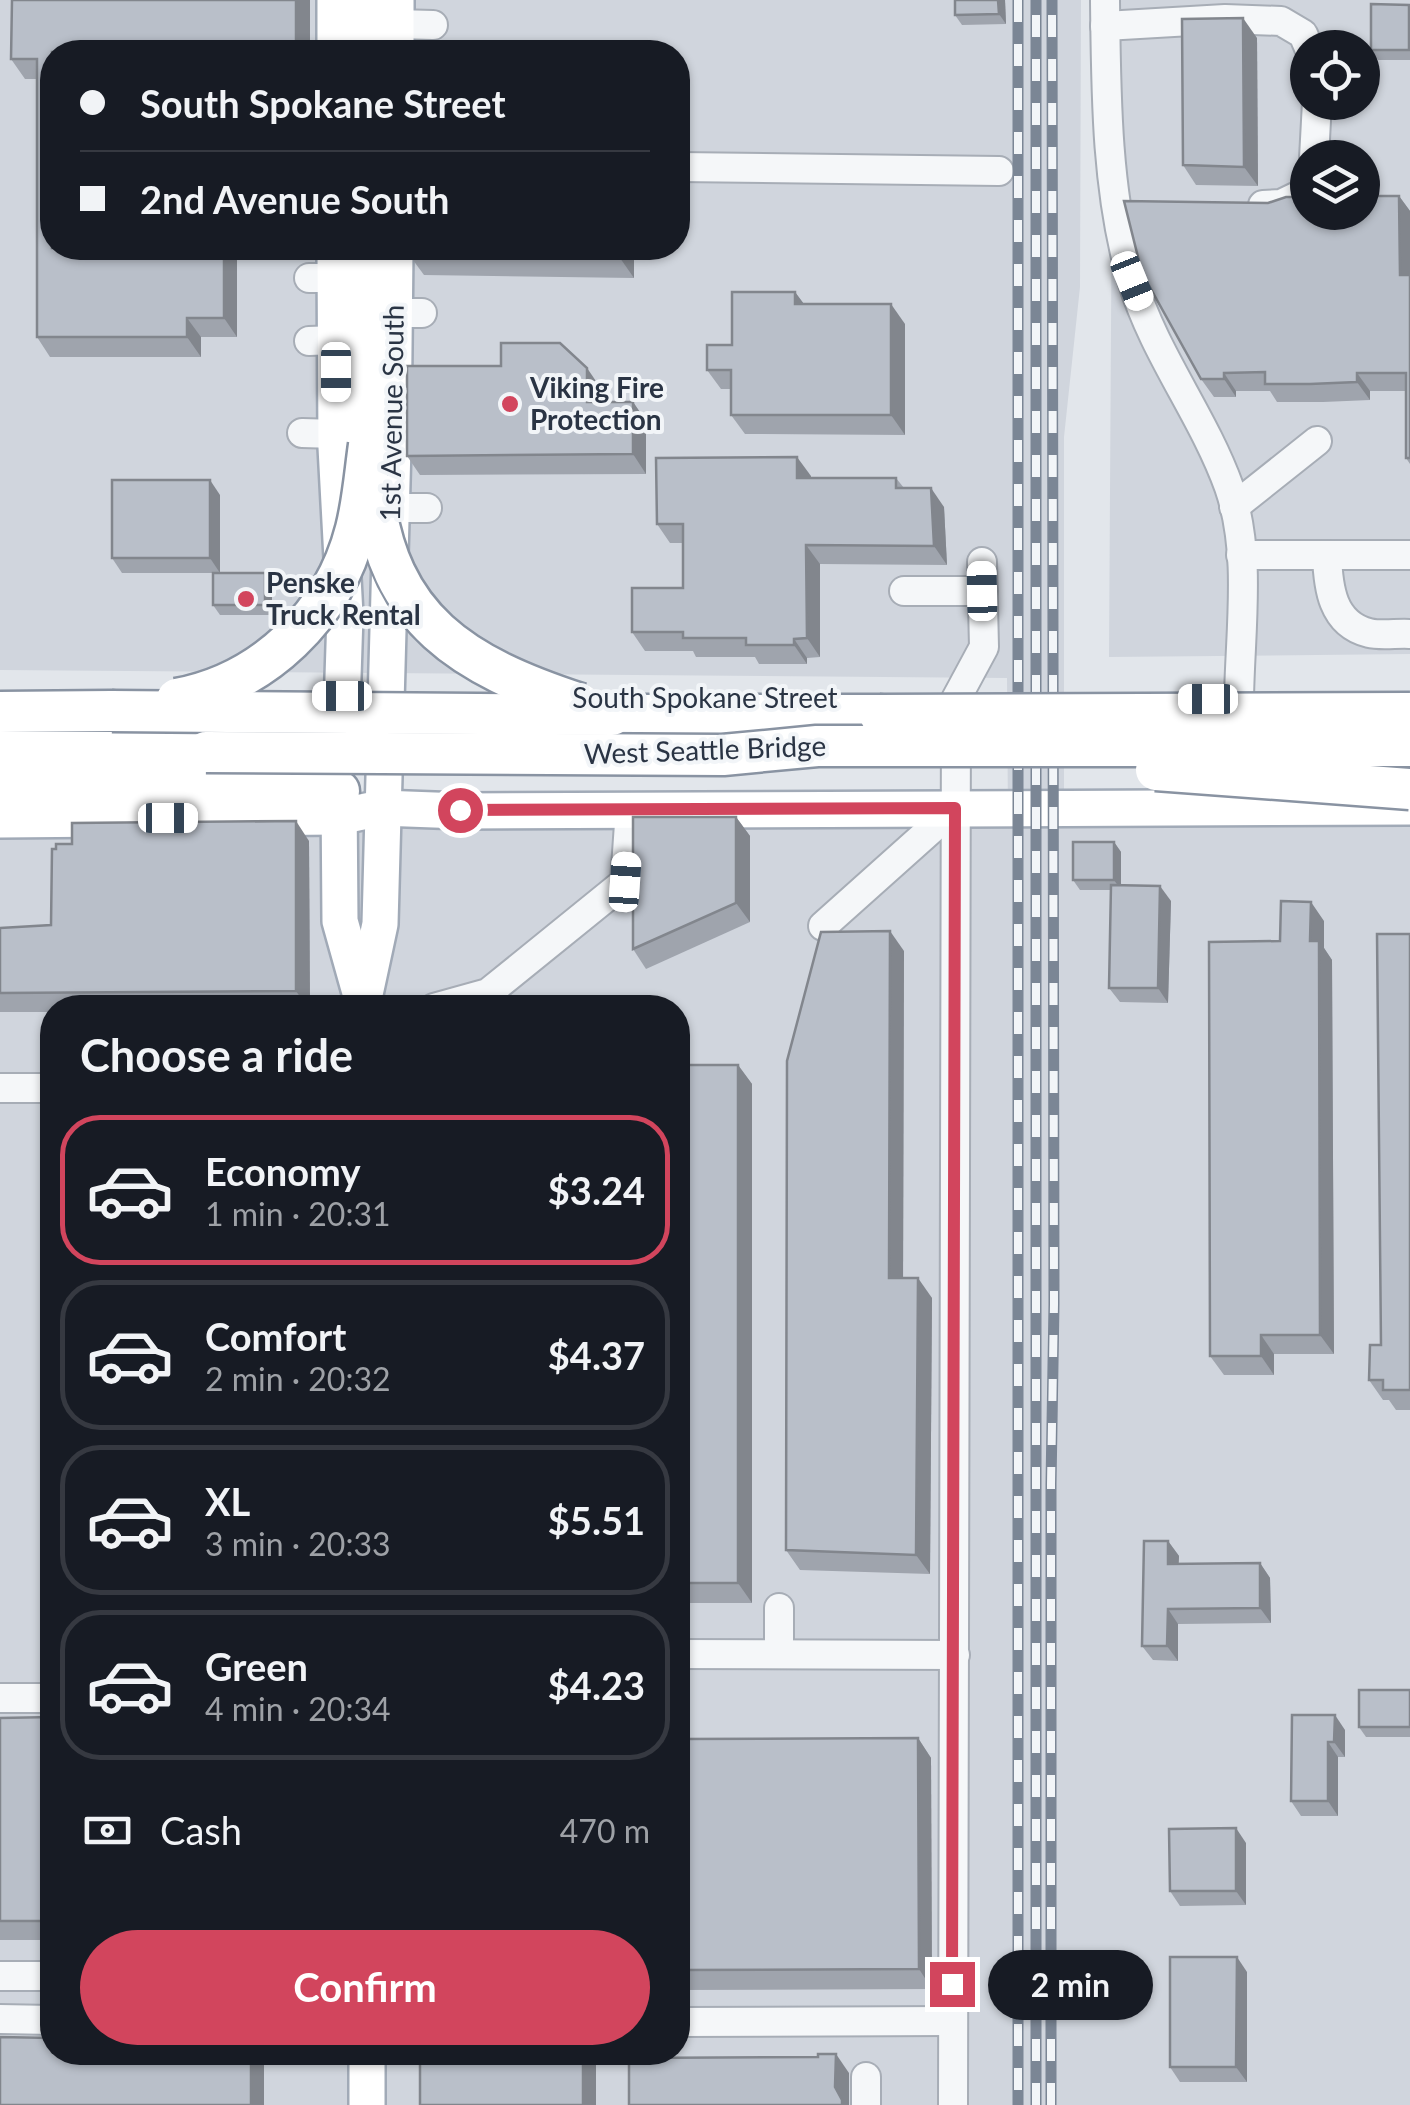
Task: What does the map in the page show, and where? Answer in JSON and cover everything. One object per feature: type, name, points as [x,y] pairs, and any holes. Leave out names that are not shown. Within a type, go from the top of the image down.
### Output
[{"type":"highway","points":[[374,40],[388,19]]},
{"type":"highway","points":[[112,711],[209,693],[280,653],[313,617],[348,554],[357,527],[336,438],[365,260]]},
{"type":"highway","points":[[336,438],[375,504],[382,540],[399,580],[424,620],[456,649],[484,667],[612,715]]},
{"type":"highway","name":"West Seattle Bridge","points":[[0,712],[1410,713]]},
{"type":"highway","name":"West Seattle Bridge","points":[[0,752],[723,754],[837,746],[1410,746]]},
{"type":"highway","points":[[723,754],[816,766],[1104,766],[1410,789]]},
{"type":"highway","points":[[0,792],[339,804]]},
{"type":"main road","points":[[335,0],[335,40]]},
{"type":"main road","name":"1st Avenue South","points":[[364,995],[380,924],[391,508],[408,313],[397,260]]},
{"type":"main road","name":"1st Avenue South","points":[[326,268],[322,340],[336,438],[345,614],[340,921],[360,995]]},
{"type":"main road","name":"South Spokane Street","points":[[0,692],[1410,700]]},
{"type":"main road","points":[[1148,699],[1149,807]]},
{"type":"main road","points":[[1237,807],[1238,699]]},
{"type":"main road","points":[[0,820],[339,804],[382,808],[630,809],[1410,807]]},
{"type":"main road","points":[[366,2065],[366,2105]]},
{"type":"street","points":[[1238,699],[1241,554],[1234,506],[1216,456],[1162,355],[1132,281],[1126,201],[1110,158],[1105,13],[1281,22],[1296,30]]},
{"type":"street","points":[[388,19],[434,25]]},
{"type":"street","points":[[690,167],[999,171]]},
{"type":"street","points":[[1244,205],[1280,204],[1290,199]]},
{"type":"street","points":[[1234,506],[1317,440]]},
{"type":"street","points":[[391,508],[428,508]]},
{"type":"street","points":[[1241,554],[1410,555]]},
{"type":"street","points":[[1327,555],[1328,590],[1346,620],[1368,633],[1410,634]]},
{"type":"street","points":[[954,2105],[956,699],[984,647],[982,562]]},
{"type":"street","points":[[904,591],[982,591]]},
{"type":"street","points":[[823,926],[955,808]]},
{"type":"street","points":[[481,995],[625,882],[630,809]]},
{"type":"street","points":[[0,1088],[40,1088]]},
{"type":"street","points":[[779,1608],[779,1654]]},
{"type":"street","points":[[690,1654],[955,1655]]},
{"type":"street","points":[[0,1698],[40,1698]]},
{"type":"street","points":[[0,1976],[40,1976]]},
{"type":"street","points":[[0,2020],[40,2020]]},
{"type":"street","points":[[690,2022],[952,2021]]},
{"type":"shaded area","points":[[0,0],[1081,0],[1080,287],[1064,437],[1064,823],[1410,822],[1410,2105],[0,2105],[0,819],[1008,822],[1007,678],[0,670]]},
{"type":"shaded area","points":[[1113,0],[1410,0],[1410,654],[1109,657]]},
{"type":"building","points":[[12,0],[296,0],[296,40],[40,40],[40,260],[224,260],[224,318],[187,318],[187,337],[37,337],[37,59],[11,59]]},
{"type":"building","points":[[955,0],[998,0],[999,14],[955,15]]},
{"type":"building","points":[[1371,4],[1409,5],[1409,50],[1380,50],[1380,30],[1371,30]]},
{"type":"building","points":[[1243,18],[1244,167],[1183,165],[1182,19]]},
{"type":"building","points":[[1380,196],[1399,196],[1400,275],[1410,275],[1410,458],[1406,458],[1406,373],[1357,373],[1357,382],[1310,384],[1265,384],[1265,372],[1224,373],[1224,379],[1201,379],[1142,273],[1124,201],[1268,203],[1290,197],[1290,230],[1380,230]]},
{"type":"building","points":[[732,292],[795,292],[795,304],[891,304],[891,415],[731,415],[731,370],[707,370],[707,345],[732,345]]},
{"type":"building","name":"Viking Fire Protection","points":[[501,343],[560,343],[587,368],[587,402],[633,402],[633,454],[407,456],[407,366],[501,366]]},
{"type":"building","points":[[797,457],[797,478],[896,478],[896,488],[931,488],[934,546],[806,545],[807,638],[794,639],[794,645],[746,645],[746,638],[683,638],[683,632],[632,632],[632,588],[683,588],[683,524],[657,524],[656,458]]},
{"type":"building","points":[[112,480],[210,480],[210,558],[112,558]]},
{"type":"building","points":[[213,573],[265,573],[265,605],[213,605]]},
{"type":"building","points":[[633,817],[736,817],[736,903],[633,949]]},
{"type":"building","points":[[296,821],[296,991],[0,993],[0,928],[51,925],[52,849],[56,849],[56,844],[72,844],[72,823]]},
{"type":"building","points":[[1073,842],[1114,842],[1114,880],[1073,880]]},
{"type":"building","points":[[1111,885],[1160,886],[1158,988],[1109,988]]},
{"type":"building","points":[[1281,901],[1311,902],[1310,941],[1319,941],[1320,1335],[1261,1335],[1261,1356],[1210,1356],[1209,942],[1280,941]]},
{"type":"building","points":[[890,931],[889,1278],[918,1278],[916,1555],[786,1550],[787,1061],[821,932]]},
{"type":"building","points":[[1377,934],[1410,934],[1410,1390],[1383,1390],[1383,1380],[1369,1380],[1370,1345],[1381,1345]]},
{"type":"building","points":[[690,1065],[738,1065],[738,1583],[690,1583]]},
{"type":"building","points":[[1144,1541],[1168,1541],[1168,1564],[1260,1563],[1260,1608],[1168,1609],[1167,1646],[1142,1646]]},
{"type":"building","points":[[1359,1690],[1410,1690],[1410,1727],[1359,1727]]},
{"type":"building","points":[[1292,1715],[1335,1715],[1334,1742],[1328,1742],[1328,1801],[1291,1801]]},
{"type":"building","points":[[40,1717],[40,1921],[0,1921],[0,1718]]},
{"type":"building","points":[[918,1738],[919,1969],[690,1970],[690,1739]]},
{"type":"building","points":[[1236,1828],[1236,1891],[1170,1891],[1169,1829]]},
{"type":"building","points":[[1170,1957],[1237,1957],[1236,2067],[1170,2067]]},
{"type":"building","points":[[0,2037],[40,2038],[40,2065],[251,2065],[251,2105],[0,2105]]},
{"type":"building","points":[[836,2054],[835,2087],[842,2105],[629,2105],[629,2065],[690,2065],[690,2058]]},
{"type":"building","points":[[420,2065],[583,2065],[583,2105],[420,2105]]},
{"type":"railway","points":[[1018,0],[1018,2105]]},
{"type":"railway","points":[[1036,0],[1036,2105]]},
{"type":"railway","points":[[1051,2105],[1052,0]]},
{"type":"place","name":"Viking Fire Protection","points":[[510,404]]},
{"type":"place","name":"Penske Truck Rental","points":[[246,599]]},
{"type":"route","points":[[460,810],[955,808],[952,1984]]}]
